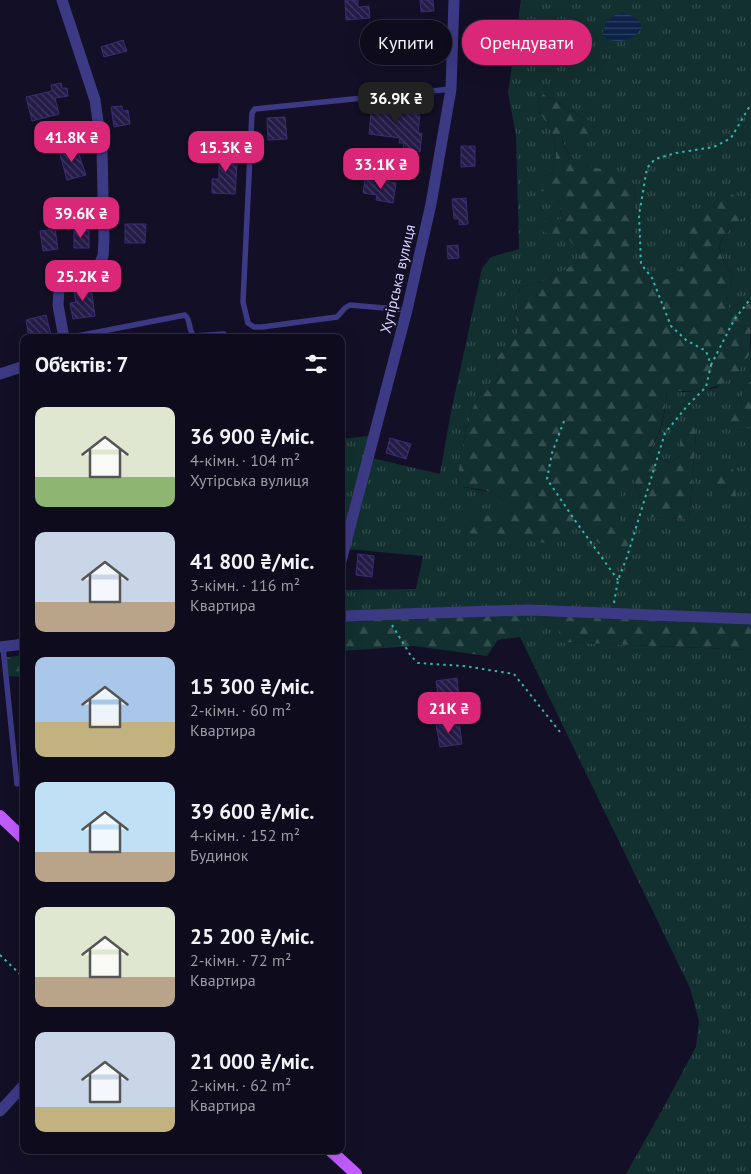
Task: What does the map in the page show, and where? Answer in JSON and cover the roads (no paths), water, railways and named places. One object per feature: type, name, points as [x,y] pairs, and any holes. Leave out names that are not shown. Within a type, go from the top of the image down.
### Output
[{"type":"main road","points":[[1,818],[20,835]]},
{"type":"main road","points":[[334,1154],[356,1174]]},
{"type":"street","points":[[62,0],[95,100],[102,149],[104,240],[103,256],[94,270],[63,283],[59,288],[58,305],[64,334]]},
{"type":"street","name":"Хутірська вулиця","points":[[345,546],[407,310],[432,204],[451,89],[454,0]]},
{"type":"street","points":[[0,374],[20,367]]},
{"type":"street","points":[[345,616],[529,610],[751,619]]},
{"type":"street","points":[[2,647],[20,645]]},
{"type":"street","points":[[0,1111],[20,1089]]},
{"type":"lane","points":[[407,310],[350,305],[338,317],[262,327],[254,327],[248,323],[242,302],[252,113],[255,109],[451,89]]},
{"type":"lane","points":[[86,334],[185,315],[188,318],[192,334]]},
{"type":"lane","points":[[2,647],[17,784]]},
{"type":"water","points":[[622,13],[639,21],[642,27],[639,32],[630,39],[619,41],[613,41],[603,36],[604,28],[608,21]]}]
